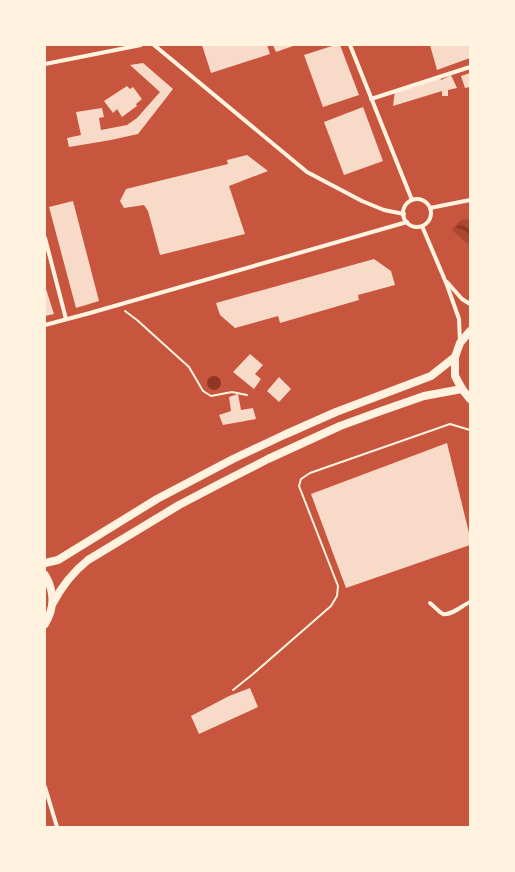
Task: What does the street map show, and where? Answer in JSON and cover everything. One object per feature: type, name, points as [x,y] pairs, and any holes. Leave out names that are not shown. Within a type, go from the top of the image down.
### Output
[{"type":"main road","points":[[470,331],[460,343],[455,357],[455,376],[462,390],[470,399]]},
{"type":"main road","points":[[45,563],[58,560],[157,499],[233,459],[336,412],[431,376],[455,357]]},
{"type":"main road","points":[[45,624],[50,616],[57,594],[80,567],[88,560],[178,505],[340,426],[424,396],[462,390]]},
{"type":"main road","points":[[45,575],[51,589],[53,603]]},
{"type":"street","points":[[45,64],[141,45]]},
{"type":"street","points":[[154,45],[307,172],[362,201],[384,210],[404,214]]},
{"type":"street","points":[[350,45],[412,200]]},
{"type":"street","points":[[371,99],[470,67]]},
{"type":"street","points":[[417,199],[424,201],[430,208],[431,217],[429,221],[422,226],[412,226],[405,218],[404,208],[412,200],[417,199]]},
{"type":"street","points":[[430,208],[470,200]]},
{"type":"street","points":[[45,325],[407,222]]},
{"type":"street","points":[[422,226],[459,319],[460,343]]},
{"type":"street","points":[[45,238],[66,319]]},
{"type":"street","points":[[444,279],[462,299],[470,304]]},
{"type":"street","points":[[430,603],[442,614],[448,614],[470,602]]},
{"type":"street","points":[[45,787],[57,827]]},
{"type":"path","points":[[117,305],[137,320],[189,368],[203,391],[211,396],[232,392],[247,395]]},
{"type":"path","points":[[233,690],[331,606],[337,596],[338,586],[299,486],[300,479],[310,473],[450,424],[470,430]]},
{"type":"shaded area","points":[[470,219],[470,246],[452,230],[461,220]]},
{"type":"shaded area","points":[[214,376],[219,378],[221,383],[219,388],[214,390],[209,388],[207,383],[209,378]]},
{"type":"building","points":[[202,45],[267,45],[270,54],[211,73]]},
{"type":"building","points":[[273,45],[296,45],[276,52]]},
{"type":"building","points":[[335,45],[340,45],[359,95],[323,107],[304,55]]},
{"type":"building","points":[[430,45],[470,45],[470,58],[437,70]]},
{"type":"building","points":[[143,63],[173,89],[138,134],[69,147],[67,138],[81,135],[76,112],[102,108],[104,117],[99,118],[101,130],[127,125],[137,118],[160,92],[130,65]]},
{"type":"building","points":[[470,73],[470,87],[465,88],[461,76]]},
{"type":"building","points":[[451,75],[457,88],[448,90],[448,96],[442,96],[442,91],[393,106],[395,91],[440,77],[441,80]]},
{"type":"building","points":[[127,86],[130,89],[133,87],[142,99],[136,104],[137,106],[122,117],[117,109],[113,113],[104,101]]},
{"type":"building","points":[[363,107],[383,161],[344,175],[324,122]]},
{"type":"building","points":[[247,155],[268,171],[229,186],[245,234],[160,255],[148,211],[144,205],[124,208],[120,201],[126,189],[228,164],[227,160]]},
{"type":"building","points":[[73,201],[99,301],[76,308],[49,207]]},
{"type":"building","points":[[374,259],[391,271],[395,285],[358,295],[359,300],[280,323],[278,316],[235,328],[220,315],[216,303]]},
{"type":"building","points":[[45,286],[54,314],[45,316]]},
{"type":"building","points":[[250,354],[263,365],[255,374],[261,379],[254,389],[233,372]]},
{"type":"building","points":[[279,377],[291,389],[279,402],[267,391]]},
{"type":"building","points":[[238,394],[241,410],[253,408],[256,419],[223,425],[219,415],[231,411],[229,397]]},
{"type":"building","points":[[447,443],[470,537],[470,545],[346,588],[311,494]]},
{"type":"building","points":[[250,688],[258,707],[199,734],[191,716],[229,696]]},
{"type":"waterway","points":[[458,227],[462,227],[470,232]]}]
